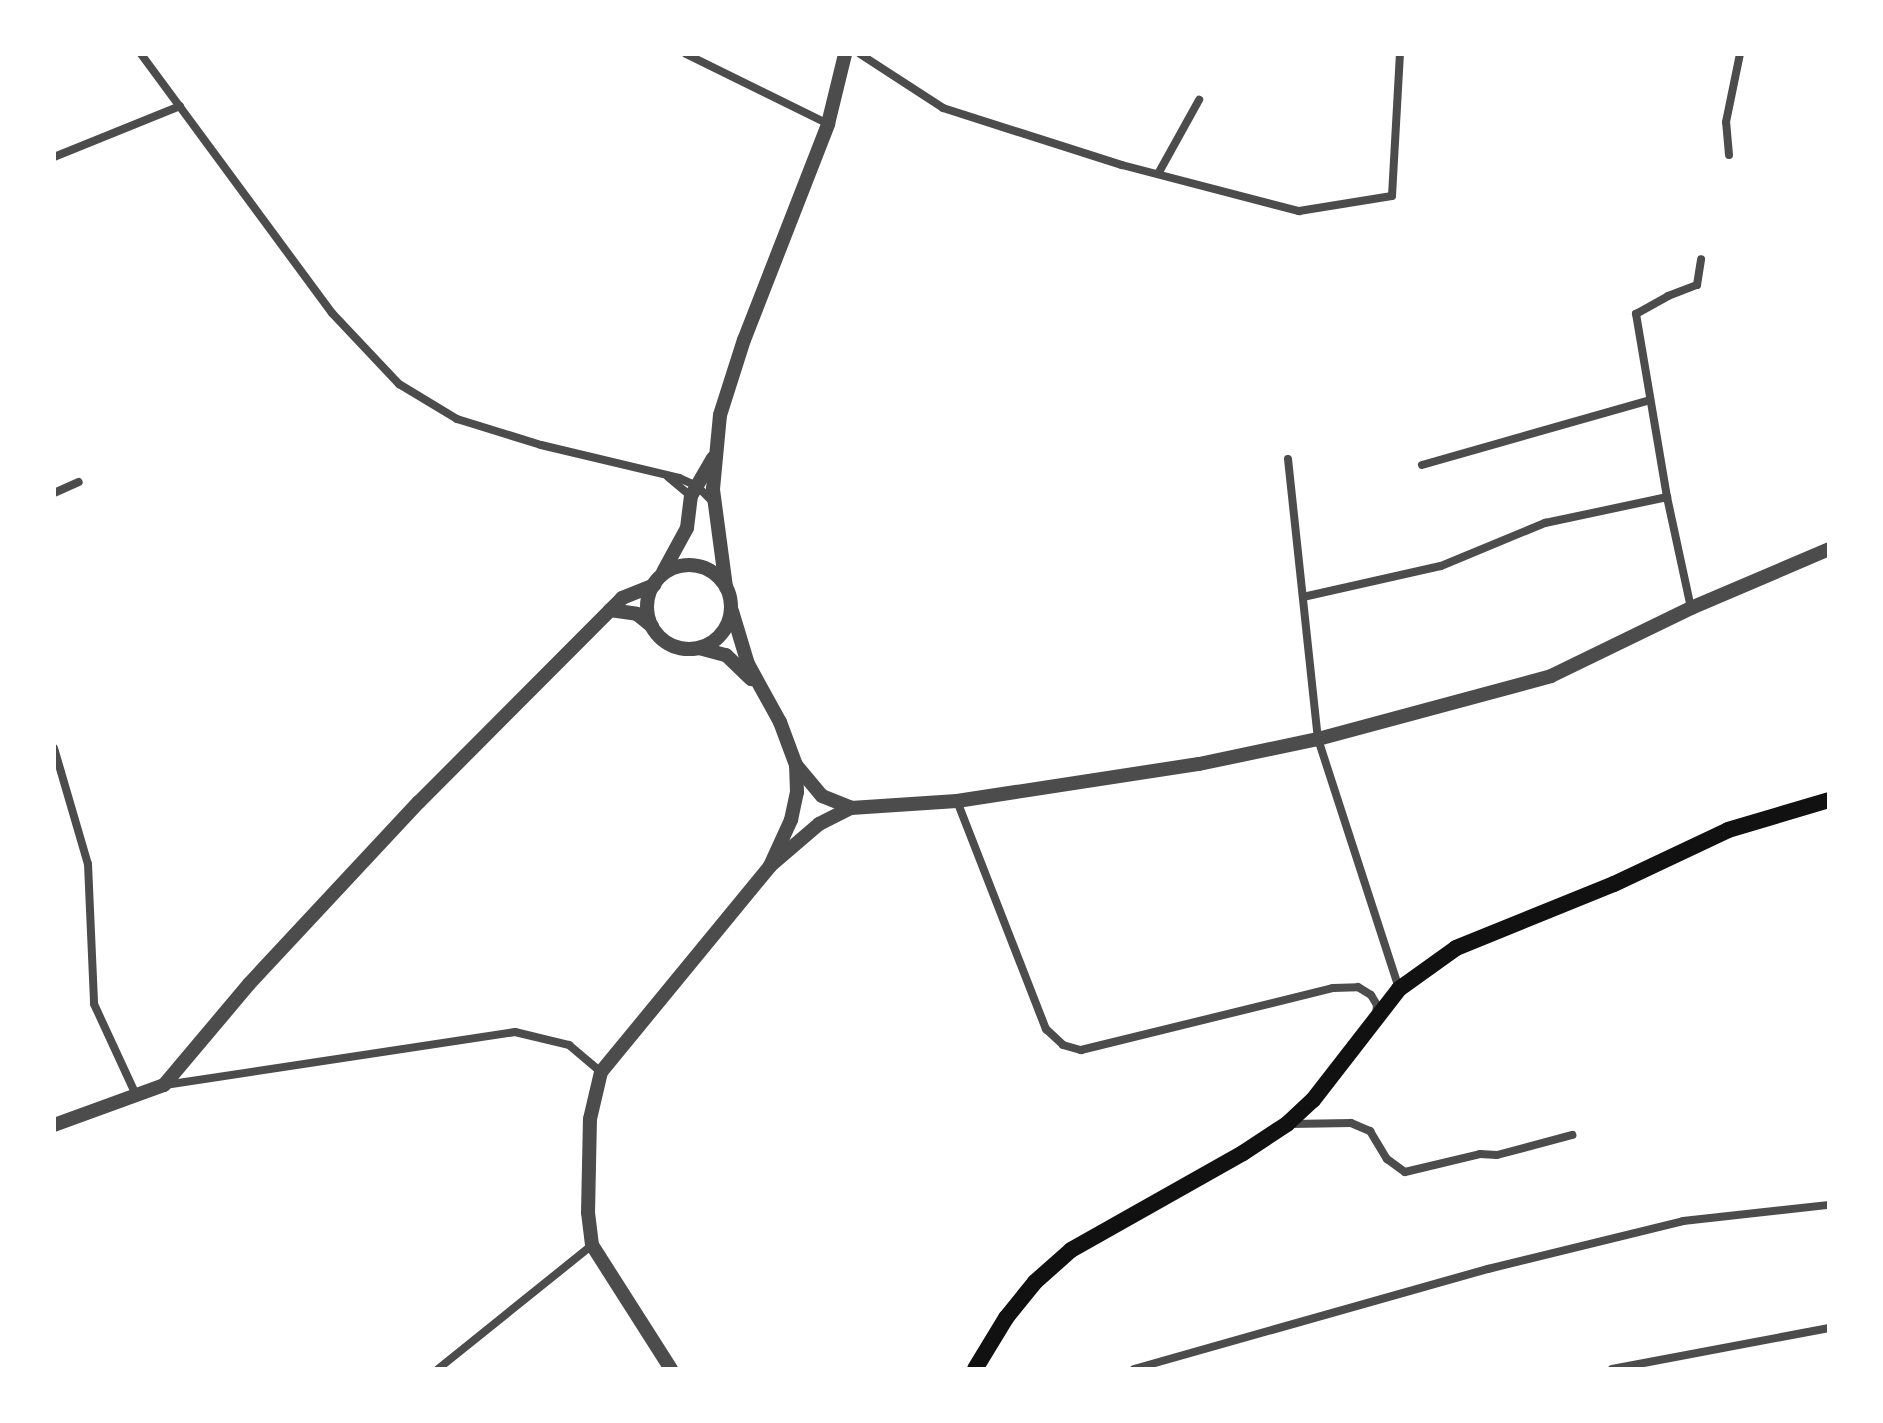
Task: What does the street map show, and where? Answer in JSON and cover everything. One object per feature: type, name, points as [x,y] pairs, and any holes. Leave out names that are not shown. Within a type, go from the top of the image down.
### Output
[{"type":"main road","points":[[975,1369],[1006,1318],[1035,1282],[1071,1250],[1243,1153],[1287,1124],[1313,1100],[1399,989],[1456,948],[1614,884],[1728,830],[1829,800]]},
{"type":"street","points":[[141,54],[332,313],[399,384],[457,419],[541,445],[668,476],[714,505]]},
{"type":"street","points":[[686,54],[828,124]]},
{"type":"street","points":[[770,866],[791,820],[797,792],[796,765],[780,722],[741,648],[726,587],[714,505],[714,458],[724,397],[828,124],[845,54]]},
{"type":"street","points":[[860,54],[943,108],[1158,174],[1299,211],[1392,196],[1400,54]]},
{"type":"street","points":[[1729,155],[1726,122],[1740,54]]},
{"type":"street","points":[[1158,174],[1199,100]]},
{"type":"street","points":[[54,157],[180,106]]},
{"type":"street","points":[[1691,608],[1667,497],[1636,314],[1668,296],[1697,285],[1701,259]]},
{"type":"street","points":[[1422,465],[1650,400]]},
{"type":"street","points":[[652,627],[647,603],[656,581],[687,528],[694,491],[714,458]]},
{"type":"street","points":[[1288,459],[1318,739],[1399,989]]},
{"type":"street","points":[[54,493],[79,482]]},
{"type":"street","points":[[1303,597],[1441,566],[1545,523],[1667,497]]},
{"type":"street","points":[[671,1369],[592,1245],[588,1213],[590,1119],[601,1072],[770,866],[819,824],[851,808],[957,801],[1199,764],[1318,739],[1551,676],[1691,608],[1829,549]]},
{"type":"street","points":[[164,1085],[249,984],[419,802],[622,598],[679,566],[700,566],[714,573],[726,587]]},
{"type":"street","points":[[698,648],[723,633],[731,608]]},
{"type":"street","points":[[610,610],[637,614],[670,644],[726,655],[762,692]]},
{"type":"street","points":[[54,748],[88,864],[94,1004],[136,1095]]},
{"type":"street","points":[[796,765],[822,796],[851,808]]},
{"type":"street","points":[[957,801],[1046,1029],[1063,1045],[1081,1050],[1333,988],[1358,987],[1371,995],[1377,1005],[1376,1019]]},
{"type":"street","points":[[54,1125],[164,1085],[515,1032],[569,1045],[601,1072]]},
{"type":"street","points":[[1287,1124],[1351,1123],[1370,1131],[1387,1159],[1405,1172],[1480,1154],[1497,1155],[1572,1135]]},
{"type":"street","points":[[1134,1369],[1488,1269],[1683,1221],[1829,1205]]},
{"type":"street","points":[[438,1369],[592,1245]]},
{"type":"street","points":[[1612,1369],[1829,1328]]}]
